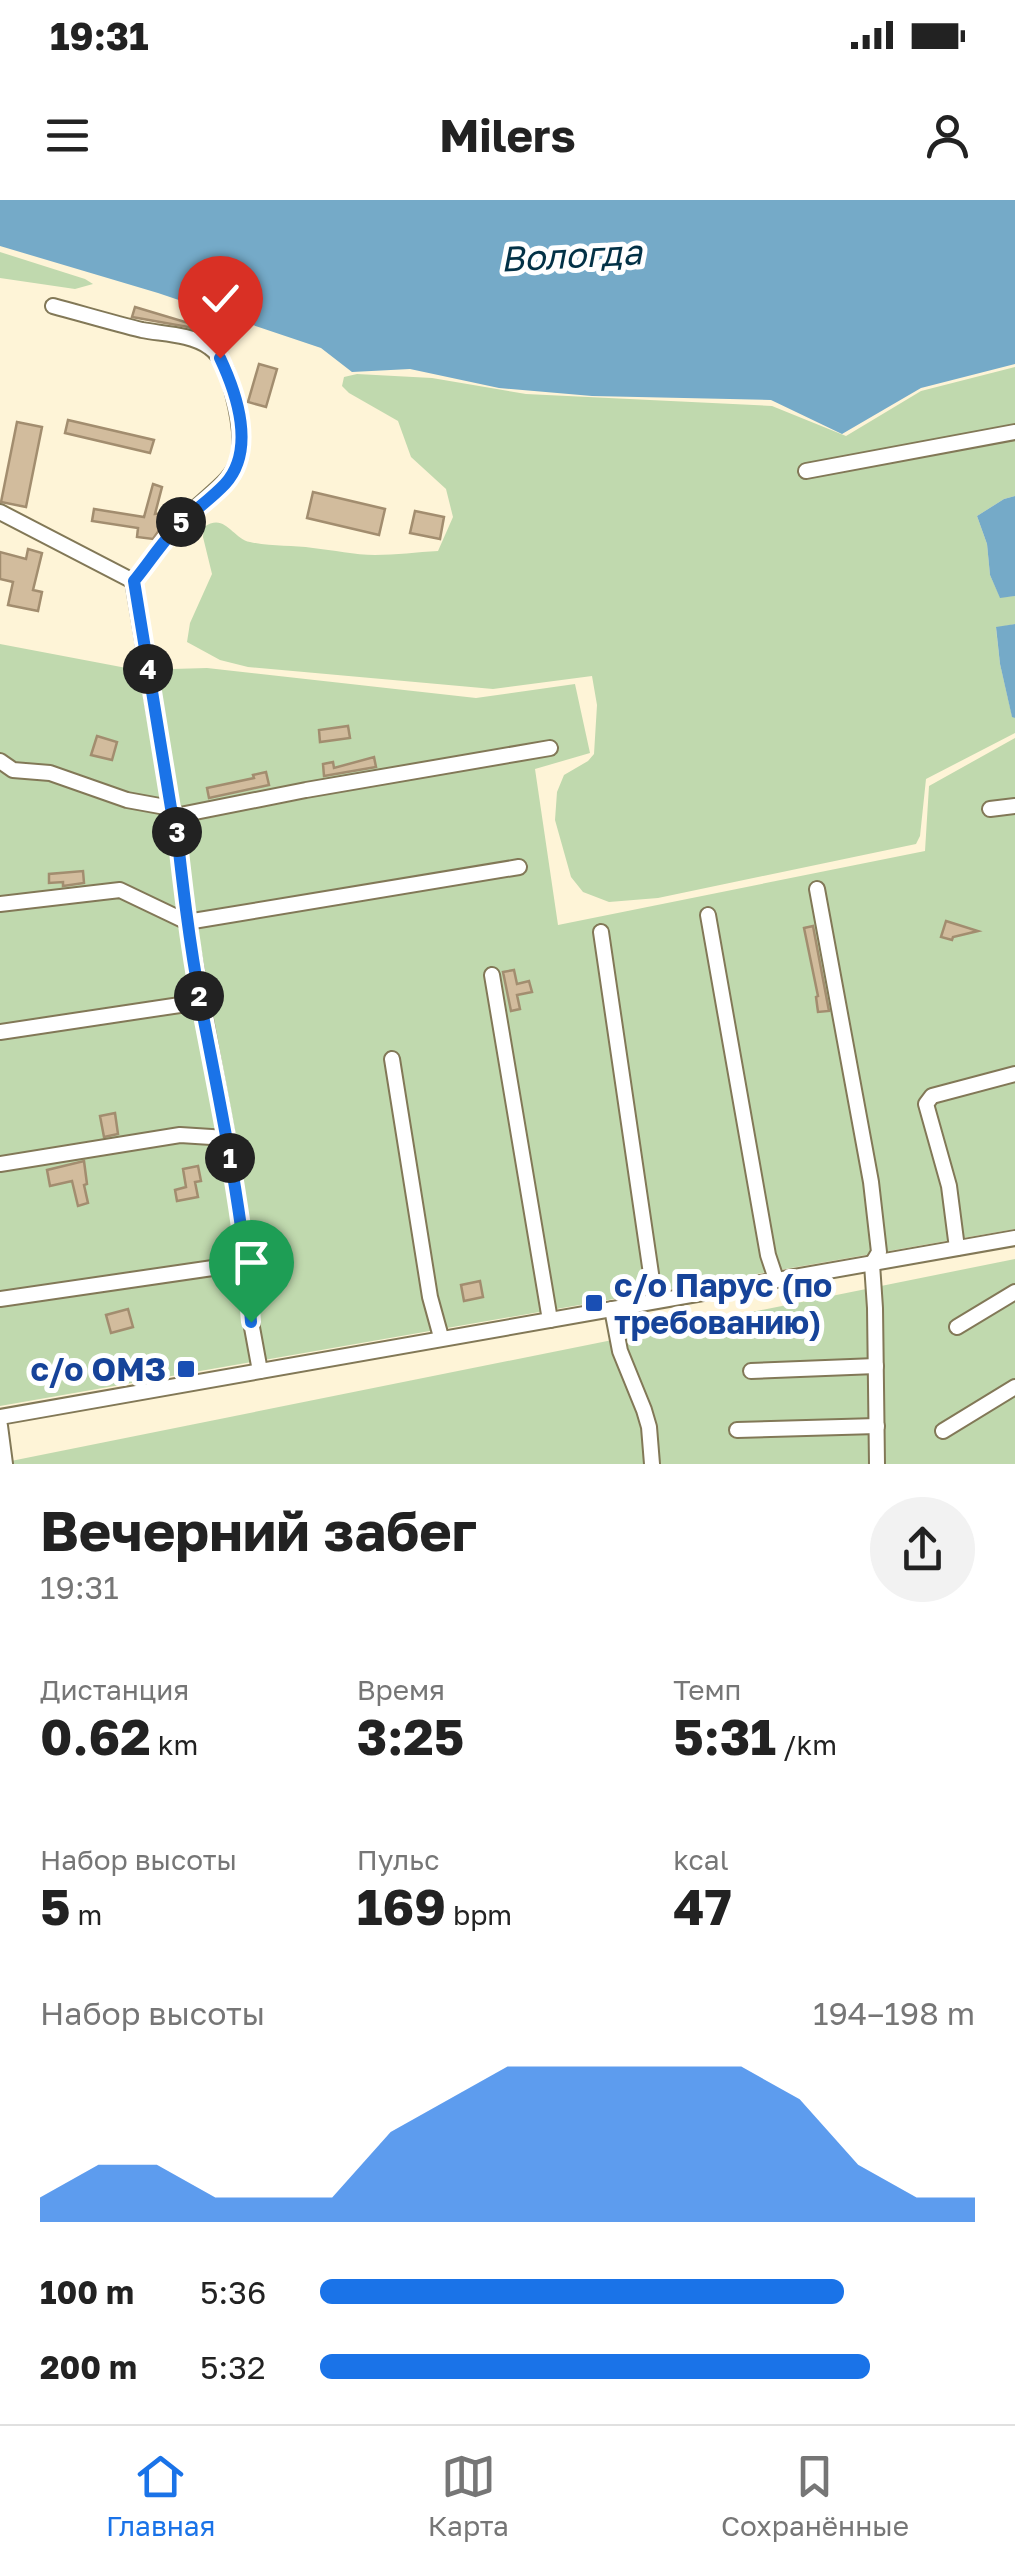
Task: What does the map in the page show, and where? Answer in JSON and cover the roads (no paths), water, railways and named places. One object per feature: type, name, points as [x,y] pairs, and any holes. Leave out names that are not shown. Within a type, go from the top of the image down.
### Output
[{"type":"street","points":[[54,306],[193,339],[209,347],[230,378],[240,423],[239,464],[226,483],[175,528],[134,581],[173,812],[186,922],[247,1263],[251,1322],[260,1371]]},
{"type":"street","points":[[806,471],[1015,432]]},
{"type":"street","points":[[0,512],[134,581]]},
{"type":"street","points":[[4,769],[50,773],[173,812],[550,748]]},
{"type":"street","points":[[990,809],[1015,806]]},
{"type":"street","points":[[0,904],[120,890],[186,922],[519,867]]},
{"type":"street","points":[[818,889],[880,1252],[872,1264],[878,1464]]},
{"type":"street","points":[[708,915],[768,1255],[776,1279]]},
{"type":"street","points":[[600,932],[655,1301]]},
{"type":"street","points":[[492,975],[550,1320]]},
{"type":"street","points":[[0,1032],[200,1002]]},
{"type":"street","points":[[392,1059],[430,1297],[441,1337]]},
{"type":"street","points":[[957,1248],[948,1186],[926,1104],[932,1096],[1015,1074]]},
{"type":"street","points":[[0,1164],[180,1135],[227,1138]]},
{"type":"street","points":[[0,1416],[1015,1238]]},
{"type":"street","points":[[0,1299],[247,1263]]},
{"type":"street","points":[[957,1327],[1015,1292]]},
{"type":"street","points":[[612,1309],[620,1351],[644,1410],[652,1464]]},
{"type":"street","points":[[751,1371],[876,1366]]},
{"type":"street","points":[[943,1431],[1015,1387]]},
{"type":"street","points":[[0,1426],[6,1464]]},
{"type":"street","points":[[737,1430],[877,1426]]},
{"type":"water","name":"Вологда","points":[[0,200],[1015,200],[1015,364],[921,388],[842,434],[771,400],[592,396],[499,388],[410,369],[352,372],[321,348],[158,293],[0,246]]},
{"type":"water","points":[[1015,496],[1015,596],[1000,598],[990,575],[987,544],[977,516]]},
{"type":"water","points":[[1015,624],[1015,718],[1000,664],[996,627]]},
{"type":"place","name":"с/о Парус (по требованию)","points":[[594,1303]]},
{"type":"place","name":"с/о ОМЗ","points":[[186,1369]]}]
